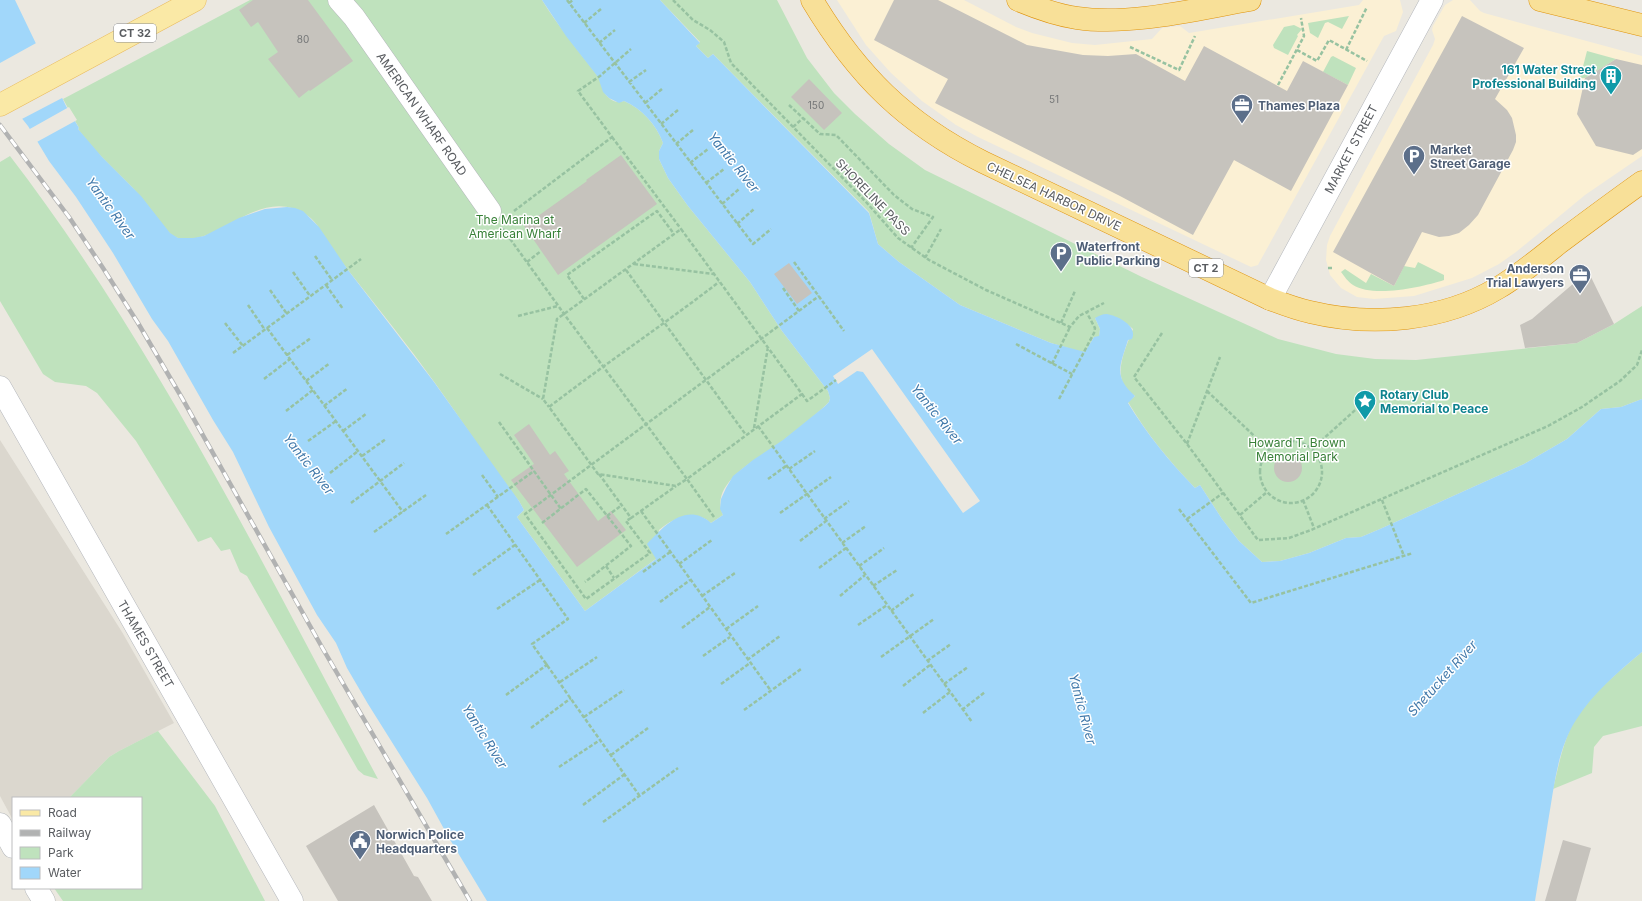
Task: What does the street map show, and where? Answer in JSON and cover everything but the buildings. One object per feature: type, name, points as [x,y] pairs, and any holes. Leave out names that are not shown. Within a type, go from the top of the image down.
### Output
[{"type":"highway","name":"CHELSEA HARBOR DRIVE","points":[[812,0],[841,45],[862,72],[898,107],[938,136],[983,162],[1270,299],[1310,312],[1358,319],[1400,318],[1454,308],[1479,298],[1514,278],[1642,182]]},
{"type":"highway","points":[[1018,0],[1039,8],[1069,16],[1094,19],[1114,19],[1167,14],[1250,0]]},
{"type":"highway","points":[[1540,0],[1642,25]]},
{"type":"main road","name":"AMERICAN WHARF ROAD","points":[[339,0],[351,9],[494,217]]},
{"type":"main road","name":"MARKET STREET","points":[[1270,299],[1432,0]]},
{"type":"main road","name":"CT 32","points":[[0,104],[191,1]]},
{"type":"main road","name":"THAMES STREET","points":[[0,387],[292,901]]},
{"type":"main road","points":[[0,824],[12,845]]},
{"type":"main road","points":[[37,889],[44,901]]},
{"type":"path","points":[[566,0],[753,244],[771,229]]},
{"type":"path","points":[[569,3],[572,0]]},
{"type":"path","name":"SHORELINE PASS","points":[[673,0],[694,20],[710,30],[724,42],[731,62],[866,202],[898,238],[925,258],[986,290],[1070,327]]},
{"type":"path","points":[[1346,50],[1367,7]]},
{"type":"path","points":[[584,23],[601,10]]},
{"type":"path","points":[[1278,85],[1304,36],[1301,18]]},
{"type":"path","points":[[599,43],[615,30]]},
{"type":"path","points":[[1130,47],[1179,70],[1195,36]]},
{"type":"path","points":[[1297,50],[1317,61],[1329,40],[1367,61]]},
{"type":"path","points":[[631,49],[600,76],[578,91],[807,401],[836,380]]},
{"type":"path","points":[[629,82],[646,70]]},
{"type":"path","points":[[645,103],[662,89]]},
{"type":"path","points":[[789,105],[820,134],[836,135],[894,195],[912,208],[933,216],[912,248]]},
{"type":"path","points":[[660,124],[678,110]]},
{"type":"path","points":[[793,127],[803,118]]},
{"type":"path","points":[[676,144],[693,130]]},
{"type":"path","points":[[612,137],[494,217],[714,517]]},
{"type":"path","points":[[690,163],[708,149]]},
{"type":"path","points":[[706,183],[724,169]]},
{"type":"path","points":[[722,204],[739,189]]},
{"type":"path","points":[[737,224],[754,209]]},
{"type":"path","points":[[584,300],[567,275],[573,270],[657,210],[674,234]]},
{"type":"path","points":[[543,399],[557,319],[681,229]]},
{"type":"path","points":[[925,258],[941,229]]},
{"type":"path","points":[[527,262],[541,251]]},
{"type":"path","points":[[315,256],[332,280]]},
{"type":"path","points":[[233,353],[361,259]]},
{"type":"path","points":[[794,262],[844,331]]},
{"type":"path","points":[[634,264],[714,274]]},
{"type":"path","points":[[1328,268],[1334,268]]},
{"type":"path","points":[[626,270],[746,435]]},
{"type":"path","points":[[293,272],[310,296]]},
{"type":"path","points":[[549,407],[602,366],[665,323],[719,282]]},
{"type":"path","points":[[326,285],[343,309]]},
{"type":"path","points":[[782,288],[799,312]]},
{"type":"path","points":[[270,290],[287,314]]},
{"type":"path","points":[[1061,323],[1076,291]]},
{"type":"path","points":[[802,394],[687,479],[626,521],[650,553],[586,599],[525,514],[762,340],[819,296]]},
{"type":"path","points":[[1052,364],[1070,327],[1077,318],[1104,304]]},
{"type":"path","points":[[248,306],[287,355],[403,512]]},
{"type":"path","points":[[518,316],[558,306]]},
{"type":"path","points":[[1059,399],[1094,333],[1095,328],[1087,313]]},
{"type":"path","points":[[225,323],[243,346]]},
{"type":"path","points":[[1162,333],[1134,377],[1187,444],[1258,540],[1289,538],[1382,500],[1548,426],[1582,407],[1620,381],[1637,365],[1642,350]]},
{"type":"path","points":[[287,355],[311,338]]},
{"type":"path","points":[[1016,344],[1072,374]]},
{"type":"path","points":[[754,429],[768,347]]},
{"type":"path","points":[[1187,444],[1220,356]]},
{"type":"path","points":[[264,379],[290,359]]},
{"type":"path","points":[[306,381],[330,363]]},
{"type":"path","points":[[500,374],[543,399],[622,505],[630,518]]},
{"type":"path","points":[[324,406],[348,388]]},
{"type":"path","points":[[286,411],[313,390]]},
{"type":"path","points":[[1207,391],[1268,450]]},
{"type":"path","points":[[1312,449],[1373,394]]},
{"type":"path","points":[[343,431],[366,414]]},
{"type":"path","points":[[308,441],[336,421]]},
{"type":"path","points":[[499,422],[561,508]]},
{"type":"path","points":[[758,426],[972,722]]},
{"type":"path","points":[[362,456],[386,439]]},
{"type":"path","points":[[1288,440],[1297,441],[1312,449],[1319,459],[1322,468],[1318,487],[1311,495],[1294,503],[1284,502],[1274,498],[1267,492],[1262,484],[1259,474],[1260,464],[1268,450],[1278,443],[1288,440]]},
{"type":"path","points":[[768,479],[815,451]]},
{"type":"path","points":[[330,473],[358,452]]},
{"type":"path","points":[[351,503],[404,463]]},
{"type":"path","points":[[446,534],[534,471]]},
{"type":"path","points":[[598,474],[676,486]]},
{"type":"path","points":[[482,475],[498,497]]},
{"type":"path","points":[[780,513],[831,477]]},
{"type":"path","points":[[542,522],[586,489],[631,546],[585,582]]},
{"type":"path","points":[[1240,515],[1267,492]]},
{"type":"path","points":[[1187,519],[1223,493]]},
{"type":"path","points":[[374,532],[426,495]]},
{"type":"path","points":[[1303,500],[1314,528]]},
{"type":"path","points":[[1382,500],[1404,556]]},
{"type":"path","points":[[800,541],[848,501]]},
{"type":"path","points":[[487,505],[568,619],[532,644],[639,795]]},
{"type":"path","points":[[607,516],[622,505]]},
{"type":"path","points":[[1179,509],[1251,603],[1413,553]]},
{"type":"path","points":[[641,510],[726,629],[730,637],[770,691]]},
{"type":"path","points":[[842,543],[866,526]]},
{"type":"path","points":[[679,564],[712,540]]},
{"type":"path","points":[[472,575],[515,545]]},
{"type":"path","points":[[818,568],[846,548]]},
{"type":"path","points":[[859,566],[884,548]]},
{"type":"path","points":[[643,572],[670,552]]},
{"type":"path","points":[[606,566],[614,578]]},
{"type":"path","points":[[873,586],[897,570]]},
{"type":"path","points":[[702,596],[736,573]]},
{"type":"path","points":[[840,596],[865,575]]},
{"type":"path","points":[[497,609],[540,580]]},
{"type":"path","points":[[660,602],[690,580]]},
{"type":"path","points":[[891,611],[915,593]]},
{"type":"path","points":[[858,625],[887,605]]},
{"type":"path","points":[[726,629],[758,606]]},
{"type":"path","points":[[682,628],[710,607]]},
{"type":"path","points":[[882,657],[934,619]]},
{"type":"path","points":[[747,660],[780,636]]},
{"type":"path","points":[[703,656],[730,637]]},
{"type":"path","points":[[927,661],[951,644]]},
{"type":"path","points":[[560,682],[597,657]]},
{"type":"path","points":[[721,684],[750,663]]},
{"type":"path","points":[[506,695],[548,664]]},
{"type":"path","points":[[903,686],[930,665]]},
{"type":"path","points":[[944,684],[968,666]]},
{"type":"path","points":[[744,710],[801,669]]},
{"type":"path","points":[[584,717],[624,690]]},
{"type":"path","points":[[923,713],[950,692]]},
{"type":"path","points":[[962,710],[985,692]]},
{"type":"path","points":[[531,728],[571,698]]},
{"type":"path","points":[[611,755],[648,728]]},
{"type":"path","points":[[559,767],[600,740]]},
{"type":"path","points":[[603,822],[678,768]]},
{"type":"path","points":[[583,805],[625,774]]},
{"type":"shaded area","points":[[837,0],[964,0],[1016,27],[1032,33],[1072,43],[1095,45],[1152,39],[1162,28],[1180,26],[1189,33],[1359,5],[1363,0],[1400,0],[1403,12],[1396,31],[1384,36],[1258,265],[1251,267],[978,137],[956,125],[922,101],[891,73],[866,45]]},
{"type":"shaded area","points":[[1453,0],[1470,0],[1480,11],[1484,13],[1642,56],[1642,156],[1585,195],[1516,252],[1499,264],[1472,278],[1414,296],[1374,299],[1357,297],[1341,288],[1330,275],[1326,260],[1327,245],[1330,236],[1433,45],[1435,39],[1432,30],[1433,26],[1445,5]]},
{"type":"shaded area","points":[[0,440],[122,632],[174,723],[109,757],[70,797],[12,797],[12,818],[0,796]]},
{"type":"green space","name":"The Marina at American Wharf","points":[[250,0],[542,0],[561,29],[597,75],[606,95],[614,101],[624,101],[631,104],[652,123],[663,143],[659,151],[659,159],[668,178],[688,206],[750,282],[782,331],[828,391],[830,398],[829,402],[800,428],[750,463],[729,481],[723,492],[720,503],[723,515],[711,523],[698,516],[684,516],[659,530],[657,558],[585,611],[517,517],[524,510],[519,501],[424,368],[348,270],[317,225],[308,216],[290,208],[273,207],[256,211],[224,227],[193,239],[178,238],[162,225],[141,197],[86,140],[78,129],[79,128],[63,99]]},
{"type":"green space","name":"Howard T. Brown Memorial Park","points":[[660,0],[777,0],[807,58],[834,93],[889,144],[925,170],[1142,277],[1278,339],[1336,354],[1375,359],[1416,360],[1577,343],[1614,324],[1642,306],[1642,399],[1621,407],[1601,409],[1567,439],[1524,464],[1380,529],[1361,537],[1346,538],[1309,553],[1280,561],[1262,562],[1239,541],[1222,519],[1200,485],[1195,488],[1176,468],[1143,425],[1128,402],[1135,396],[1122,382],[1121,367],[1122,358],[1133,329],[1120,320],[1111,318],[1095,318],[1100,329],[1099,337],[1094,337],[1085,353],[1051,343],[960,305],[899,262],[878,244],[869,212],[713,54],[708,58],[696,46],[700,42]]},
{"type":"green space","points":[[1349,16],[1342,29],[1328,22],[1325,23],[1318,38],[1310,33],[1308,23]]},
{"type":"green space","points":[[1294,25],[1302,29],[1297,35],[1298,36],[1288,55],[1274,48],[1273,45],[1284,27]]},
{"type":"green space","points":[[1587,51],[1616,59],[1585,78],[1580,78]]},
{"type":"green space","points":[[1333,56],[1356,68],[1348,85],[1323,72]]},
{"type":"green space","points":[[10,156],[63,229],[161,382],[250,539],[378,779],[364,775],[358,770],[247,576],[240,572],[230,549],[221,551],[211,537],[198,542],[136,441],[97,393],[86,386],[55,382],[43,374],[0,301],[0,162]]},
{"type":"green space","points":[[1418,262],[1444,275],[1444,280],[1424,286],[1398,290],[1373,291],[1362,289],[1353,285],[1341,272],[1345,269],[1366,283],[1371,274],[1394,286],[1404,266],[1415,268]]},
{"type":"green space","points":[[1642,652],[1642,726],[1603,736],[1594,747],[1592,773],[1553,789],[1565,742],[1577,717],[1593,696],[1603,686]]},
{"type":"green space","points":[[158,731],[215,806],[265,901],[63,901],[55,889],[142,889],[142,797],[70,797],[109,757]]},
{"type":"water","points":[[0,0],[15,0],[66,106],[79,128],[78,129],[102,157],[141,196],[170,233],[178,238],[204,236],[239,218],[265,209],[287,207],[303,211],[319,227],[348,270],[434,382],[519,501],[524,510],[517,517],[585,611],[656,559],[647,544],[668,524],[684,515],[702,517],[711,523],[723,515],[720,509],[721,499],[733,476],[753,460],[783,440],[824,407],[829,402],[830,398],[828,391],[782,331],[750,282],[688,206],[668,178],[659,159],[659,151],[663,143],[652,123],[631,104],[624,101],[619,103],[609,98],[603,92],[598,77],[566,36],[542,0],[660,0],[700,43],[696,46],[708,58],[713,54],[869,213],[878,244],[899,262],[960,305],[1051,343],[1085,352],[1094,337],[1099,336],[1100,329],[1095,318],[1107,314],[1126,322],[1130,326],[1133,334],[1132,339],[1128,340],[1120,370],[1121,376],[1128,389],[1135,396],[1128,403],[1143,426],[1176,468],[1195,488],[1200,485],[1222,519],[1239,541],[1262,562],[1280,561],[1309,553],[1346,538],[1361,537],[1380,529],[1524,464],[1567,439],[1601,409],[1621,407],[1642,399],[1642,652],[1615,675],[1590,701],[1576,720],[1564,744],[1552,796],[1535,901],[487,901],[427,798],[347,668],[336,643],[317,615],[269,527],[233,452],[168,341],[152,319],[113,253],[76,197],[49,161],[28,126],[0,91]]},
{"type":"pier","points":[[38,42],[64,97],[20,120],[0,94],[0,63]]},
{"type":"pier","points":[[69,107],[77,120],[35,143],[28,130]]},
{"type":"pier","points":[[872,349],[980,501],[963,513],[863,372],[857,371],[838,384],[833,376]]},
{"type":"railway","points":[[0,125],[69,217],[138,323],[182,398],[323,649],[470,901]]},
{"type":"place","name":"161 Water Street Professional Building","points":[[1611,96]]},
{"type":"place","name":"Thames Plaza","points":[[1242,124]]},
{"type":"place","name":"Market Street Garage","points":[[1414,176]]},
{"type":"place","name":"Waterfront Public Parking","points":[[1061,272]]},
{"type":"place","name":"Anderson Trial Lawyers","points":[[1580,294]]},
{"type":"place","name":"Rotary Club Memorial to Peace","points":[[1365,420]]},
{"type":"place","name":"Norwich Police Headquarters","points":[[360,860]]},
{"type":"water label","name":"Yantic River","points":[[734,162]]},
{"type":"water label","name":"Yantic River","points":[[111,208]]},
{"type":"water label","name":"Yantic River","points":[[937,414]]},
{"type":"water label","name":"Yantic River","points":[[309,464]]},
{"type":"water label","name":"Shetucket River","points":[[1442,678]]},
{"type":"water label","name":"Yantic River","points":[[1083,709]]},
{"type":"water label","name":"Yantic River","points":[[485,736]]}]
